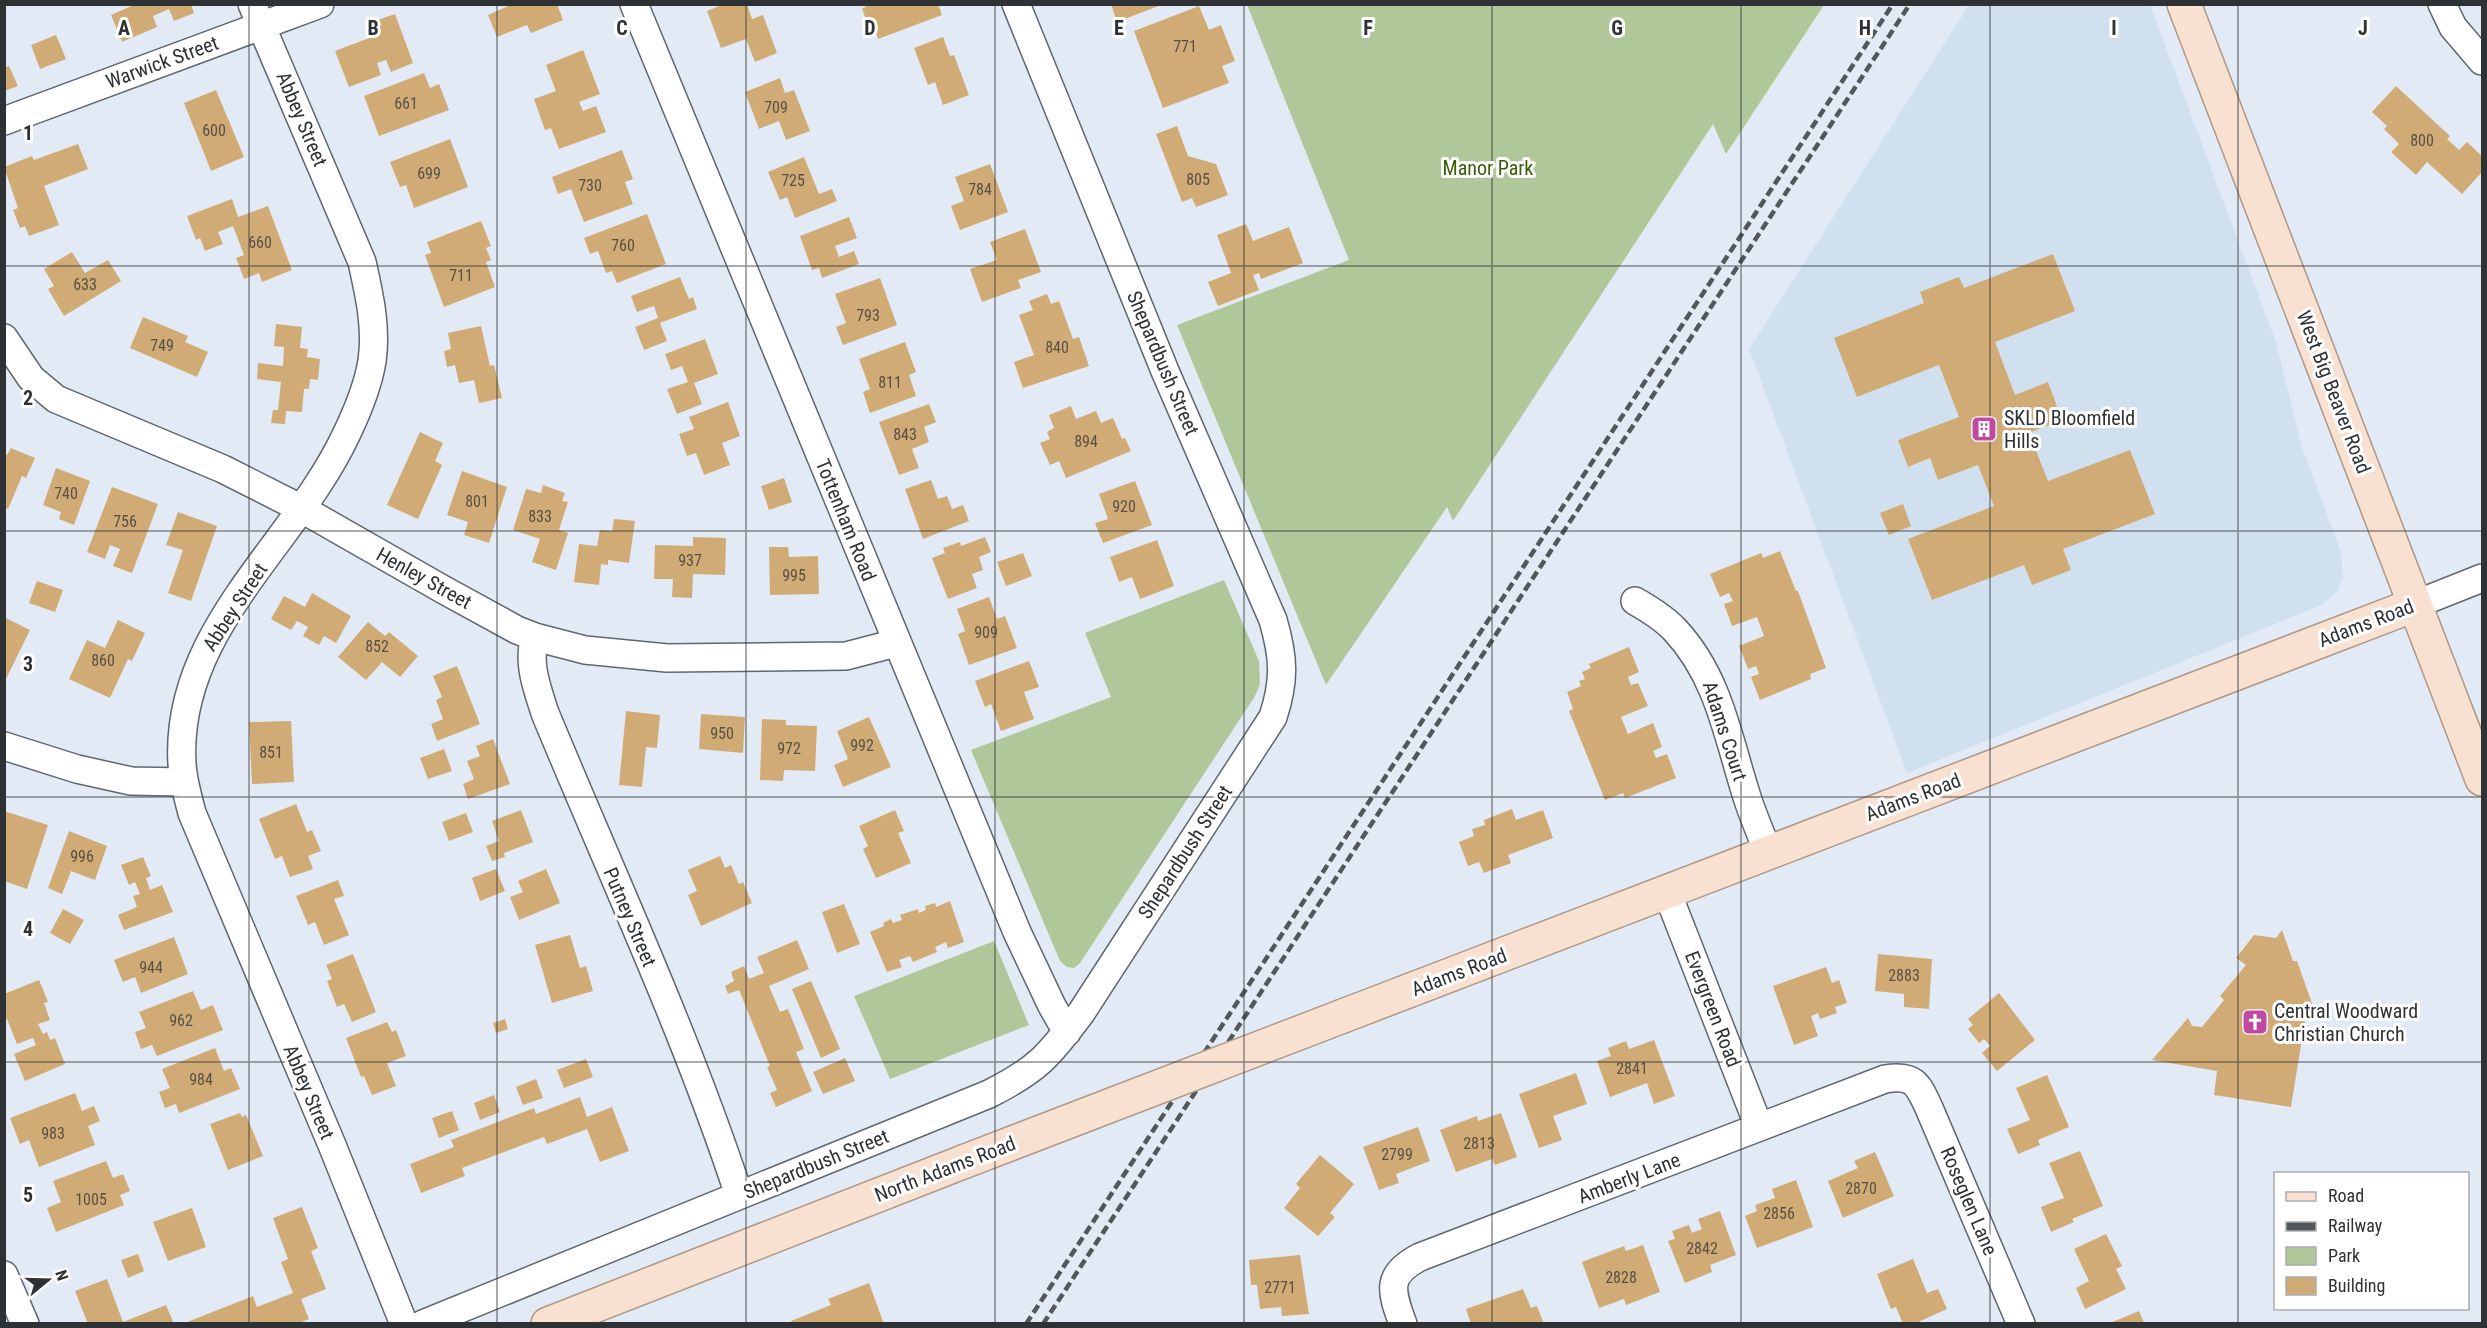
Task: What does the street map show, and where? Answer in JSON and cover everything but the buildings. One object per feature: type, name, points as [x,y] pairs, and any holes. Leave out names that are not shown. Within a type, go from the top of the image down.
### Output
[{"type":"main road","name":"West Big Beaver Road","points":[[2184,4],[2482,779]]},
{"type":"main road","name":"Adams Road","points":[[1343,1016],[2414,605]]},
{"type":"main road","name":"North Adams Road","points":[[548,1323],[1343,1016]]},
{"type":"street","name":"Warwick Street","points":[[4,121],[257,15],[320,4]]},
{"type":"street","name":"Tottenham Road","points":[[634,4],[1017,932],[1067,1032]]},
{"type":"street","name":"Shepardbush Street","points":[[423,1323],[739,1196],[1011,1083],[1041,1063],[1067,1032],[1273,717],[1281,693],[1283,662],[1273,620],[1165,371],[1016,4]]},
{"type":"street","points":[[2442,4],[2453,27],[2482,62]]},
{"type":"street","name":"Abbey Street","points":[[257,15],[362,262],[369,292],[373,359],[356,414],[324,477],[235,600],[194,676],[188,696],[182,740],[184,783],[192,813],[332,1145],[404,1323]]},
{"type":"street","name":"Henley Street","points":[[4,338],[31,378],[56,399],[181,450],[302,509],[444,590],[517,630],[535,637],[585,650],[667,658],[846,656],[896,643]]},
{"type":"street","name":"Adams Road","points":[[2414,605],[2482,579]]},
{"type":"street","name":"Adams Court","points":[[1635,600],[1675,630],[1707,674],[1721,705],[1747,797],[1768,852]]},
{"type":"street","name":"Putney Street","points":[[535,637],[531,651],[533,669],[545,713],[672,1014],[722,1144],[739,1196]]},
{"type":"street","points":[[4,746],[77,769],[131,781],[184,783]]},
{"type":"street","name":"Evergreen Road","points":[[1667,891],[1759,1127]]},
{"type":"street","name":"Amberly Lane","points":[[1403,1323],[1392,1288],[1396,1274],[1408,1264],[1885,1079],[1900,1076],[1913,1082]]},
{"type":"street","name":"Roseglen Lane","points":[[1913,1082],[1929,1108],[2020,1323]]},
{"type":"street","points":[[4,1275],[25,1323]]},
{"type":"shaded area","points":[[1969,5],[2150,5],[2276,342],[2302,447],[2341,552],[2343,576],[2338,591],[2322,605],[1907,773],[1749,349]]},
{"type":"green space","name":"Manor Park","points":[[1247,5],[1824,5],[1726,154],[1713,124],[1453,521],[1447,507],[1326,685],[1177,325],[1349,260]]},
{"type":"green space","points":[[1224,580],[1259,661],[1260,684],[1255,696],[1080,963],[1074,968],[1067,967],[1060,961],[971,750],[1111,697],[1085,633]]},
{"type":"green space","points":[[994,941],[1029,1025],[890,1079],[854,996]]},
{"type":"railway","points":[[1026,1324],[1893,4]]},
{"type":"railway","points":[[1043,1324],[1910,4]]},
{"type":"place","name":"SKLD Bloomfield Hills","points":[[1984,429]]},
{"type":"place","name":"Central Woodward Christian Church","points":[[2255,1022]]}]
